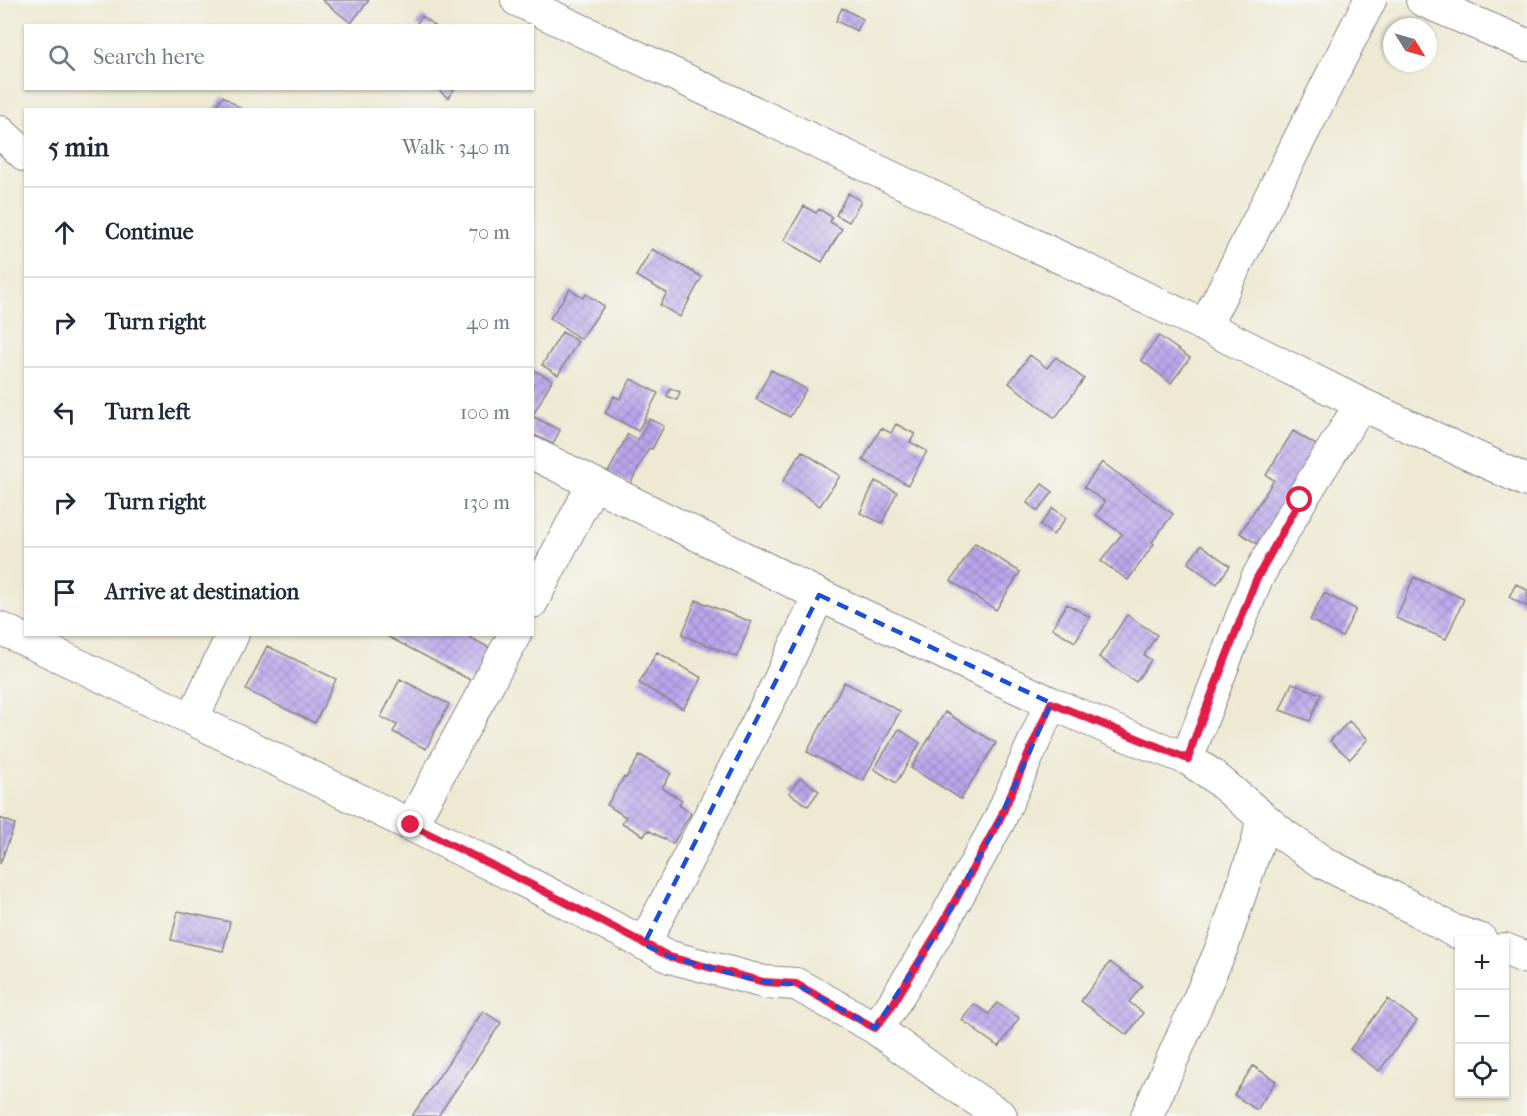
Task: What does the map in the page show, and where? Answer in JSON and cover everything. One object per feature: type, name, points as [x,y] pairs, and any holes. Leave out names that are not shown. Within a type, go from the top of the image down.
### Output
[{"type":"street","points":[[517,0],[1205,326],[1361,404],[1527,481]]},
{"type":"street","points":[[1422,0],[1527,45]]},
{"type":"street","points":[[1205,326],[1363,2]]},
{"type":"street","points":[[0,132],[24,154]]},
{"type":"street","points":[[1188,759],[1256,580],[1300,500],[1361,404]]},
{"type":"street","points":[[534,454],[819,595],[1051,703],[1188,759],[1212,774],[1262,818],[1324,863],[1454,931],[1469,936]]},
{"type":"street","points":[[534,598],[593,484]]},
{"type":"street","points":[[644,944],[778,683],[819,595]]},
{"type":"street","points":[[0,628],[411,825],[670,957],[764,982],[796,984],[875,1028],[1001,1116]]},
{"type":"street","points":[[192,719],[232,636]]},
{"type":"street","points":[[411,825],[514,636]]},
{"type":"street","points":[[875,1028],[890,1009],[940,928],[994,831],[1051,703]]},
{"type":"street","points":[[1147,1116],[1223,945],[1258,841],[1262,818]]},
{"type":"street","points":[[1509,951],[1527,958]]},
{"type":"highlighted area","points":[[819,595],[1051,703],[999,821],[940,928],[875,1028],[796,984],[764,982],[670,957],[644,944]]},
{"type":"building","points":[[322,0],[369,0],[351,23]]},
{"type":"building","points":[[842,8],[863,19],[857,31],[836,21]]},
{"type":"building","points":[[422,16],[432,24],[416,24]]},
{"type":"building","points":[[438,90],[454,90],[448,98]]},
{"type":"building","points":[[223,96],[240,108],[215,108]]},
{"type":"building","points":[[848,193],[861,201],[849,222],[836,215]]},
{"type":"building","points":[[804,206],[816,213],[819,209],[832,217],[830,222],[842,229],[822,262],[784,240]]},
{"type":"building","points":[[652,249],[702,277],[680,317],[660,305],[667,293],[636,276]]},
{"type":"building","points":[[570,289],[583,298],[586,294],[604,306],[581,339],[550,318]]},
{"type":"building","points":[[562,332],[578,341],[558,375],[542,365]]},
{"type":"building","points":[[1159,336],[1190,358],[1171,383],[1141,360]]},
{"type":"building","points":[[1030,355],[1047,368],[1056,357],[1084,379],[1055,418],[1009,383]]},
{"type":"building","points":[[534,370],[552,380],[534,413]]},
{"type":"building","points":[[771,370],[806,389],[790,417],[756,399]]},
{"type":"building","points":[[631,379],[658,393],[638,431],[605,413],[614,396],[620,399]]},
{"type":"building","points":[[670,388],[680,392],[677,400],[667,396]]},
{"type":"building","points":[[534,417],[560,430],[553,444],[534,435]]},
{"type":"building","points":[[649,419],[664,426],[652,449],[649,448],[630,484],[608,473],[628,434],[638,440]]},
{"type":"building","points":[[896,424],[915,434],[910,442],[927,451],[908,485],[863,460],[881,428],[891,433]]},
{"type":"building","points":[[1293,431],[1321,448],[1259,545],[1240,533],[1274,480],[1266,475]]},
{"type":"building","points":[[802,451],[840,476],[820,506],[783,481]]},
{"type":"building","points":[[1102,462],[1173,514],[1128,580],[1101,561],[1122,534],[1096,515],[1105,502],[1084,487]]},
{"type":"building","points":[[875,481],[897,492],[882,523],[860,513]]},
{"type":"building","points":[[1042,484],[1053,492],[1038,511],[1027,503]]},
{"type":"building","points":[[1053,508],[1066,518],[1053,535],[1040,525]]},
{"type":"building","points":[[975,543],[1020,572],[996,610],[951,581]]},
{"type":"building","points":[[1201,545],[1230,566],[1217,584],[1188,563]]},
{"type":"building","points":[[1414,577],[1464,599],[1446,639],[1396,618]]},
{"type":"building","points":[[1516,584],[1527,590],[1527,607],[1509,597]]},
{"type":"building","points":[[1324,593],[1356,609],[1342,637],[1310,620]]},
{"type":"building","points":[[696,600],[751,622],[737,657],[682,635]]},
{"type":"building","points":[[1067,604],[1090,617],[1075,642],[1052,628]]},
{"type":"building","points":[[1127,615],[1157,635],[1144,655],[1151,660],[1136,682],[1099,657]]},
{"type":"building","points":[[387,636],[468,636],[497,652],[478,684]]},
{"type":"building","points":[[267,646],[336,679],[315,723],[246,690]]},
{"type":"building","points":[[657,652],[702,678],[683,709],[639,683]]},
{"type":"building","points":[[400,679],[449,704],[426,749],[393,732],[397,725],[381,717]]},
{"type":"building","points":[[844,682],[900,711],[863,781],[807,752]]},
{"type":"building","points":[[1292,683],[1321,694],[1310,721],[1280,710]]},
{"type":"building","points":[[945,712],[996,743],[961,799],[911,768]]},
{"type":"building","points":[[1349,721],[1368,739],[1350,759],[1330,741]]},
{"type":"building","points":[[899,729],[920,743],[896,783],[874,769]]},
{"type":"building","points":[[640,755],[671,773],[662,788],[682,800],[679,805],[691,813],[673,844],[648,830],[644,836],[622,823],[626,817],[607,805]]},
{"type":"building","points":[[800,778],[819,791],[808,806],[789,793]]},
{"type":"building","points":[[0,818],[15,824],[0,864]]},
{"type":"building","points":[[178,911],[230,922],[223,951],[171,940]]},
{"type":"building","points":[[1110,962],[1142,986],[1129,1002],[1143,1013],[1127,1035],[1081,1001]]},
{"type":"building","points":[[1388,999],[1417,1021],[1379,1071],[1350,1049]]},
{"type":"building","points":[[997,1003],[1019,1018],[999,1047],[962,1020],[974,1004],[989,1014]]},
{"type":"building","points":[[483,1011],[501,1023],[438,1116],[412,1116]]},
{"type":"building","points":[[1253,1066],[1276,1081],[1257,1110],[1234,1095]]},
{"type":"route","points":[[411,825],[670,957],[764,982],[796,984],[875,1028],[890,1009],[940,928],[999,821],[1051,703],[1188,759],[1256,580],[1300,500]]}]
